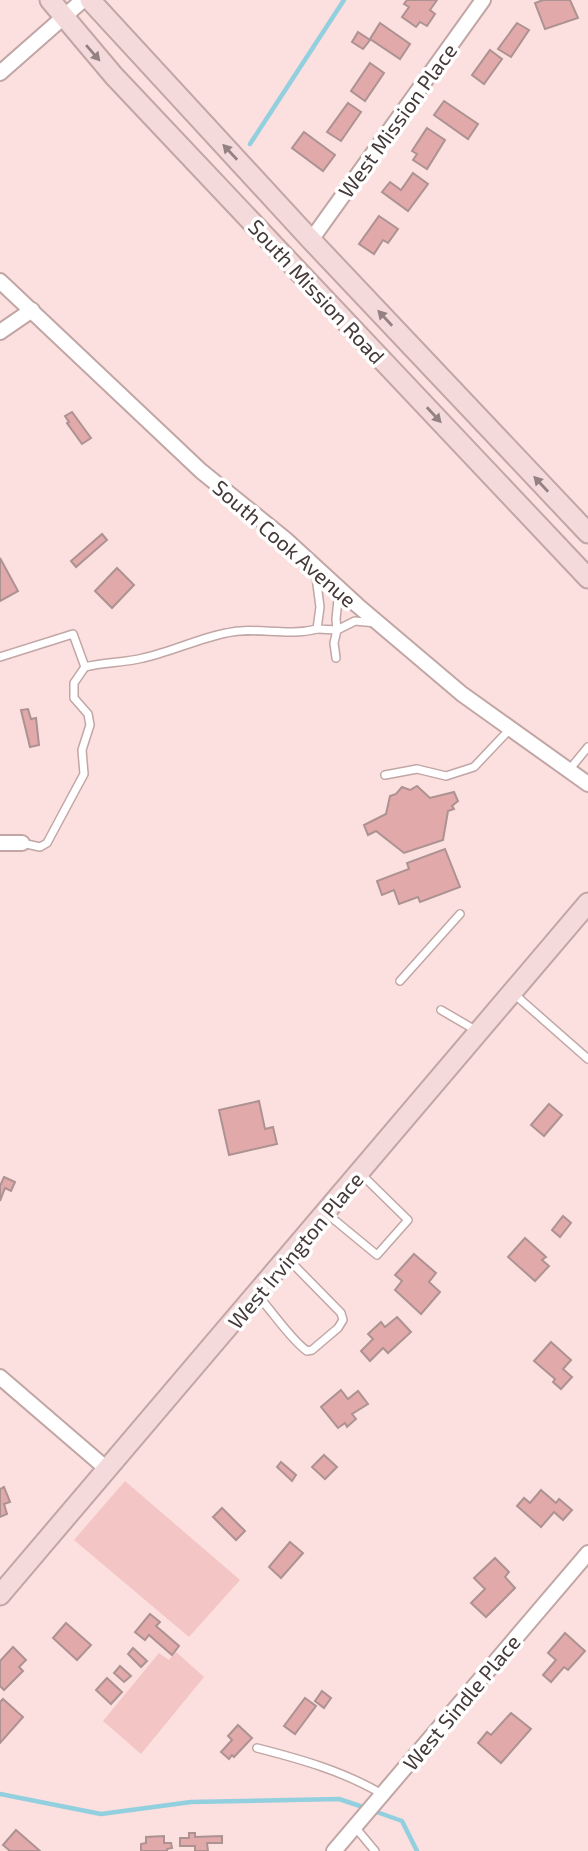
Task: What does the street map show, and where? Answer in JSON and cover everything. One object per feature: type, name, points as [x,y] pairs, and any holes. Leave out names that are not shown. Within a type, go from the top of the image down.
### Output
[{"type":"main road","name":"South Mission Road","points":[[50,0],[114,76],[588,578]]},
{"type":"main road","name":"South Mission Road","points":[[90,0],[588,533]]},
{"type":"main road","points":[[415,394],[439,376]]},
{"type":"main road","name":"West Irvington Place","points":[[0,1595],[588,903]]},
{"type":"street","points":[[0,73],[83,0]]},
{"type":"street","name":"West Mission Place","points":[[312,240],[483,0]]},
{"type":"street","name":"South Cook Avenue","points":[[0,281],[201,471],[463,694],[588,784]]},
{"type":"street","points":[[0,332],[32,310]]},
{"type":"street","points":[[0,843],[22,843]]},
{"type":"street","points":[[0,1377],[108,1470]]},
{"type":"street","name":"West Sindle Place","points":[[334,1851],[588,1553]]},
{"type":"lane","points":[[314,565],[320,607],[317,628]]},
{"type":"lane","points":[[336,658],[334,643],[339,587]]},
{"type":"lane","points":[[22,843],[40,847],[47,843],[84,774],[82,750],[90,725],[88,714],[74,698],[74,683],[85,667],[146,658],[227,632],[302,633],[317,628],[337,631],[355,621],[380,624]]},
{"type":"lane","points":[[0,657],[73,635],[85,667]]},
{"type":"lane","points":[[385,775],[416,769],[446,776],[474,767],[511,728]]},
{"type":"lane","points":[[569,770],[588,747]]},
{"type":"lane","points":[[400,981],[460,914]]},
{"type":"lane","points":[[512,993],[588,1059]]},
{"type":"lane","points":[[441,1010],[479,1032]]},
{"type":"lane","points":[[326,1213],[377,1255],[408,1220],[360,1173]]},
{"type":"lane","points":[[256,1295],[307,1350],[312,1350],[338,1328],[343,1320],[341,1313],[287,1259]]},
{"type":"lane","points":[[257,1748],[360,1781],[383,1794]]},
{"type":"lane","points":[[355,1827],[375,1851]]},
{"type":"shaded area","points":[[125,1481],[240,1580],[189,1637],[74,1540]]},
{"type":"shaded area","points":[[176,1652],[204,1677],[141,1754],[103,1721],[159,1653],[169,1660]]},
{"type":"building","points":[[407,0],[437,0],[430,10],[435,14],[427,26],[420,22],[416,27],[402,17],[409,7],[404,4]]},
{"type":"building","points":[[543,0],[570,0],[578,18],[545,29],[535,3]]},
{"type":"building","points":[[380,23],[410,44],[400,59],[370,39]]},
{"type":"building","points":[[517,23],[529,30],[511,57],[498,49]]},
{"type":"building","points":[[358,32],[370,40],[363,49],[352,42]]},
{"type":"building","points":[[490,50],[502,59],[484,84],[472,75]]},
{"type":"building","points":[[370,63],[384,73],[365,101],[351,91]]},
{"type":"building","points":[[444,101],[478,124],[468,139],[434,115]]},
{"type":"building","points":[[348,103],[361,112],[341,141],[327,132]]},
{"type":"building","points":[[427,128],[445,140],[427,169],[413,160],[417,154],[412,151]]},
{"type":"building","points":[[304,132],[335,155],[323,171],[292,148]]},
{"type":"building","points":[[413,173],[428,184],[408,211],[382,192],[390,182],[401,190]]},
{"type":"building","points":[[379,216],[398,229],[388,243],[383,240],[374,254],[359,244]]},
{"type":"building","points":[[72,412],[91,438],[82,444],[67,423],[69,422],[65,416]]},
{"type":"building","points":[[102,534],[107,540],[76,567],[71,561]]},
{"type":"building","points":[[0,558],[18,591],[0,601]]},
{"type":"building","points":[[117,568],[134,585],[112,608],[95,591]]},
{"type":"building","points":[[28,709],[31,719],[36,718],[39,745],[30,747],[21,710]]},
{"type":"building","points":[[417,786],[430,798],[454,792],[458,801],[452,806],[454,809],[448,811],[443,840],[404,853],[376,831],[368,835],[364,825],[386,814],[390,796],[402,787],[410,790]]},
{"type":"building","points":[[445,849],[460,887],[420,902],[418,897],[399,904],[394,890],[382,895],[377,881],[409,869],[407,863]]},
{"type":"building","points":[[259,1101],[265,1129],[273,1127],[277,1144],[229,1155],[219,1110]]},
{"type":"building","points":[[549,1104],[562,1115],[544,1136],[531,1125]]},
{"type":"building","points":[[4,1177],[15,1182],[11,1191],[5,1188],[0,1201],[0,1186]]},
{"type":"building","points":[[563,1216],[571,1223],[560,1237],[552,1230]]},
{"type":"building","points":[[525,1238],[546,1257],[542,1260],[549,1266],[535,1281],[508,1257]]},
{"type":"building","points":[[414,1254],[436,1273],[429,1282],[440,1292],[421,1314],[395,1290],[402,1281],[395,1275]]},
{"type":"building","points":[[397,1317],[411,1332],[388,1353],[383,1348],[370,1361],[361,1351],[373,1339],[368,1334],[381,1322],[385,1327]]},
{"type":"building","points":[[551,1342],[571,1360],[563,1369],[572,1377],[561,1389],[553,1382],[555,1379],[534,1361]]},
{"type":"building","points":[[341,1390],[348,1399],[358,1391],[368,1404],[352,1414],[356,1419],[347,1427],[345,1423],[338,1428],[321,1407]]},
{"type":"building","points":[[324,1455],[337,1467],[325,1479],[312,1467]]},
{"type":"building","points":[[281,1462],[296,1475],[292,1481],[277,1467]]},
{"type":"building","points":[[4,1487],[10,1502],[4,1504],[7,1514],[0,1517],[0,1489]]},
{"type":"building","points":[[541,1490],[556,1503],[559,1499],[572,1510],[563,1520],[554,1512],[541,1527],[517,1506],[524,1498],[530,1503]]},
{"type":"building","points":[[222,1508],[245,1531],[236,1540],[213,1517]]},
{"type":"building","points":[[290,1542],[303,1553],[281,1578],[269,1567]]},
{"type":"building","points":[[495,1558],[509,1572],[505,1577],[515,1588],[486,1617],[471,1603],[485,1589],[474,1578]]},
{"type":"building","points":[[150,1614],[160,1622],[156,1626],[179,1646],[172,1655],[149,1635],[145,1640],[135,1632]]},
{"type":"building","points":[[66,1623],[91,1645],[77,1660],[53,1638]]},
{"type":"building","points":[[565,1633],[585,1651],[568,1670],[564,1667],[551,1682],[543,1675],[556,1660],[548,1653]]},
{"type":"building","points":[[13,1647],[26,1660],[19,1667],[23,1671],[4,1690],[0,1686],[0,1661]]},
{"type":"building","points":[[133,1648],[147,1661],[141,1667],[128,1654]]},
{"type":"building","points":[[120,1666],[131,1676],[124,1682],[114,1673]]},
{"type":"building","points":[[107,1678],[122,1692],[111,1704],[96,1690]]},
{"type":"building","points":[[322,1691],[331,1698],[324,1708],[315,1701]]},
{"type":"building","points":[[305,1698],[316,1706],[295,1734],[284,1726]]},
{"type":"building","points":[[3,1699],[23,1717],[0,1743],[0,1702]]},
{"type":"building","points":[[511,1713],[531,1729],[501,1763],[478,1743],[487,1732],[491,1735]]},
{"type":"building","points":[[238,1725],[252,1738],[229,1759],[221,1752],[232,1740],[228,1736]]},
{"type":"building","points":[[16,1830],[40,1851],[10,1851],[3,1845]]},
{"type":"building","points":[[189,1833],[195,1833],[195,1837],[222,1836],[222,1843],[207,1843],[208,1851],[195,1851],[195,1846],[180,1846],[180,1838],[189,1838]]},
{"type":"building","points":[[164,1836],[164,1843],[171,1843],[172,1848],[167,1851],[141,1851],[141,1844],[146,1843],[146,1837]]},
{"type":"waterway","points":[[250,144],[344,0]]},
{"type":"waterway","points":[[0,1794],[101,1814],[191,1802],[339,1799],[366,1808]]},
{"type":"waterway","points":[[374,1811],[402,1821],[417,1851]]}]
